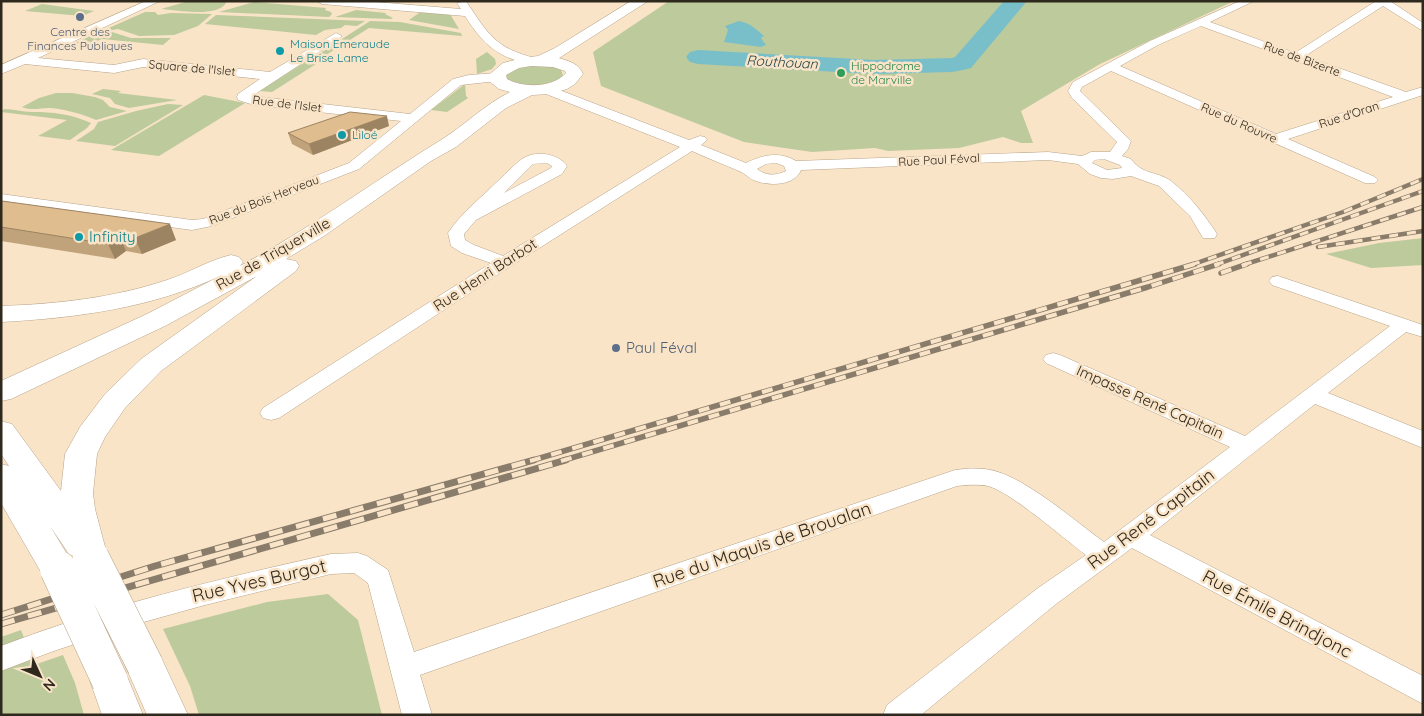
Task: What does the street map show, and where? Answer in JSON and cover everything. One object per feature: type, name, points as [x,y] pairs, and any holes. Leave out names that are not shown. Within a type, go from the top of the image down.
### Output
[{"type":"main road","points":[[536,89],[515,89],[501,76],[536,61],[565,65],[641,1]]},
{"type":"main road","points":[[565,65],[569,57],[656,1]]},
{"type":"main road","name":"Rue de Triquerville","points":[[1,392],[156,320],[258,266],[316,231],[424,156],[448,143],[500,104],[536,89],[565,65]]},
{"type":"main road","name":"Rue de Triquerville","points":[[1,385],[150,316],[251,263],[308,229],[487,100],[501,76]]},
{"type":"main road","points":[[74,564],[78,509],[78,474],[81,454],[91,434],[115,401],[151,365],[433,158],[448,143]]},
{"type":"main road","points":[[1,314],[79,309],[127,300],[176,284],[221,267],[253,250],[385,172]]},
{"type":"main road","points":[[1,431],[74,564],[126,687],[168,715]]},
{"type":"main road","points":[[1,475],[74,564]]},
{"type":"street","points":[[1,70],[155,1]]},
{"type":"street","points":[[322,1],[468,13]]},
{"type":"street","points":[[461,1],[486,40],[496,49],[536,61]]},
{"type":"street","points":[[1113,157],[1121,149],[1124,141],[1074,91],[1077,85],[1109,66],[1199,22],[1249,1]]},
{"type":"street","points":[[1296,57],[1373,7],[1384,2],[1423,28]]},
{"type":"street","name":"Rue de Bizerte","points":[[1199,22],[1406,97]]},
{"type":"street","name":"Rue de l’Islet","points":[[336,36],[246,93],[243,97],[254,101],[413,118]]},
{"type":"street","points":[[496,49],[527,54],[565,65],[580,91],[694,143]]},
{"type":"street","points":[[496,49],[501,76]]},
{"type":"street","name":"Square de l'Islet","points":[[22,60],[114,69],[143,63],[272,76]]},
{"type":"street","name":"Rue du Rouvre","points":[[1109,66],[1370,180]]},
{"type":"street","name":"Rue du Bois Herveau","points":[[1,199],[192,225],[206,223],[354,166],[457,82],[501,76]]},
{"type":"street","points":[[536,89],[591,106],[694,143]]},
{"type":"street","name":"Rue d'Oran","points":[[1275,139],[1423,91]]},
{"type":"street","name":"Rue Paul Féval","points":[[694,143],[753,166],[757,176],[776,179],[792,174],[793,166],[1048,156],[1085,161]]},
{"type":"street","name":"Rue Henri Barbot","points":[[271,413],[694,143]]},
{"type":"street","points":[[1130,170],[1120,175],[1107,174],[1088,167],[1085,161],[1098,155],[1113,157],[1126,162],[1130,170],[1164,182],[1196,213],[1209,234]]},
{"type":"street","points":[[470,216],[557,171],[560,166],[558,162],[546,158],[536,158],[528,161],[470,216],[456,233],[456,242],[505,262]]},
{"type":"street","points":[[1278,281],[1414,327]]},
{"type":"street","name":"Rue René Capitain","points":[[898,715],[1048,596],[1131,536],[1313,395],[1414,327]]},
{"type":"street","name":"Impasse René Capitain","points":[[1053,359],[1246,446]]},
{"type":"street","points":[[1313,395],[1423,440]]},
{"type":"street","name":"Rue du Maquis de Broualan","points":[[404,668],[955,478],[972,476],[994,479],[1002,483],[1017,491],[1104,556]]},
{"type":"street","name":"Rue Émile Brindjonc","points":[[1131,536],[1423,691]]},
{"type":"street","name":"Rue Yves Burgot","points":[[1,659],[42,642],[164,604],[331,564],[358,562],[379,577],[417,715]]},
{"type":"green space","points":[[189,1],[226,1],[226,3],[221,8],[206,12],[161,9]]},
{"type":"green space","name":"Hippodrome de Marville","points":[[669,1],[1234,1],[1100,64],[1021,111],[1033,143],[1021,143],[1003,137],[959,148],[888,151],[875,148],[812,152],[744,142],[601,86],[593,52]]},
{"type":"green space","points":[[254,2],[326,8],[325,10],[332,14],[329,17],[219,12]]},
{"type":"green space","points":[[42,4],[94,11],[82,16],[25,11]]},
{"type":"green space","points":[[356,10],[386,13],[393,18],[335,17]]},
{"type":"green space","points":[[422,11],[450,14],[459,29],[409,20]]},
{"type":"green space","points":[[145,12],[155,12],[158,15],[171,13],[212,14],[198,26],[174,35],[139,36],[118,29],[100,32]]},
{"type":"green space","points":[[216,15],[365,21],[357,26],[345,25],[341,28],[325,30],[316,35],[205,24]]},
{"type":"green space","points":[[370,21],[400,22],[461,33],[462,36],[369,28],[318,60],[311,59]]},
{"type":"green space","points":[[112,32],[131,38],[171,38],[163,45],[102,39],[89,44],[75,43],[95,34]]},
{"type":"green space","points":[[487,52],[495,59],[496,64],[492,69],[477,74],[476,59]]},
{"type":"green space","points":[[305,62],[316,64],[272,92],[259,91]]},
{"type":"green space","points":[[534,65],[553,66],[561,70],[563,75],[551,83],[537,86],[508,82],[505,77],[515,69]]},
{"type":"green space","points":[[465,84],[466,96],[468,98],[447,112],[431,110]]},
{"type":"green space","points":[[103,89],[121,91],[118,93],[177,100],[129,108],[115,104],[110,98],[92,94]]},
{"type":"green space","points":[[56,93],[72,93],[95,97],[103,100],[110,107],[127,111],[96,120],[62,109],[22,107],[39,98]]},
{"type":"green space","points":[[204,95],[245,103],[159,156],[111,150]]},
{"type":"green space","points":[[168,104],[183,105],[115,146],[76,141],[94,129],[98,122]]},
{"type":"green space","points":[[4,109],[62,114],[91,123],[70,140],[38,136],[67,120],[1,112]]},
{"type":"green space","points":[[1423,238],[1423,265],[1371,268],[1326,254],[1379,243]]},
{"type":"green space","points":[[328,594],[358,620],[382,715],[199,715],[190,686],[163,629],[267,602]]},
{"type":"green space","points":[[21,630],[34,665],[63,655],[75,683],[84,715],[1,715],[1,637]]},
{"type":"water","points":[[739,21],[750,25],[764,36],[761,38],[766,45],[761,47],[724,42],[728,30],[725,26]]},
{"type":"building","points":[[350,112],[387,116],[309,144],[288,133]]},
{"type":"building","points":[[2,201],[170,224],[135,238],[119,235],[108,244],[1,227]]},
{"type":"waterway","name":"Routhouan","points":[[698,57],[874,67],[952,65],[963,63],[1007,10],[1017,1]]},
{"type":"railway","points":[[1191,265],[1343,212],[1423,179]]},
{"type":"railway","points":[[1215,265],[1423,191]]},
{"type":"railway","points":[[1243,265],[1423,207]]},
{"type":"railway","points":[[1318,247],[1423,231]]},
{"type":"railway","points":[[530,461],[1195,264]]},
{"type":"railway","points":[[561,461],[1148,287],[1219,264]]},
{"type":"railway","points":[[1221,273],[1247,264]]},
{"type":"railway","points":[[1,615],[155,566],[534,460]]},
{"type":"railway","points":[[1,624],[566,460]]},
{"type":"place","name":"Centre des Finances Publiques","points":[[80,17]]},
{"type":"place","name":"Maison Emeraude Le Brise Lame","points":[[280,51]]},
{"type":"place","name":"Hippodrome de Marville","points":[[841,73]]},
{"type":"place","name":"Liloé","points":[[342,135]]},
{"type":"place","name":"Infinity","points":[[79,237]]},
{"type":"place","name":"Paul Féval","points":[[616,348]]}]
